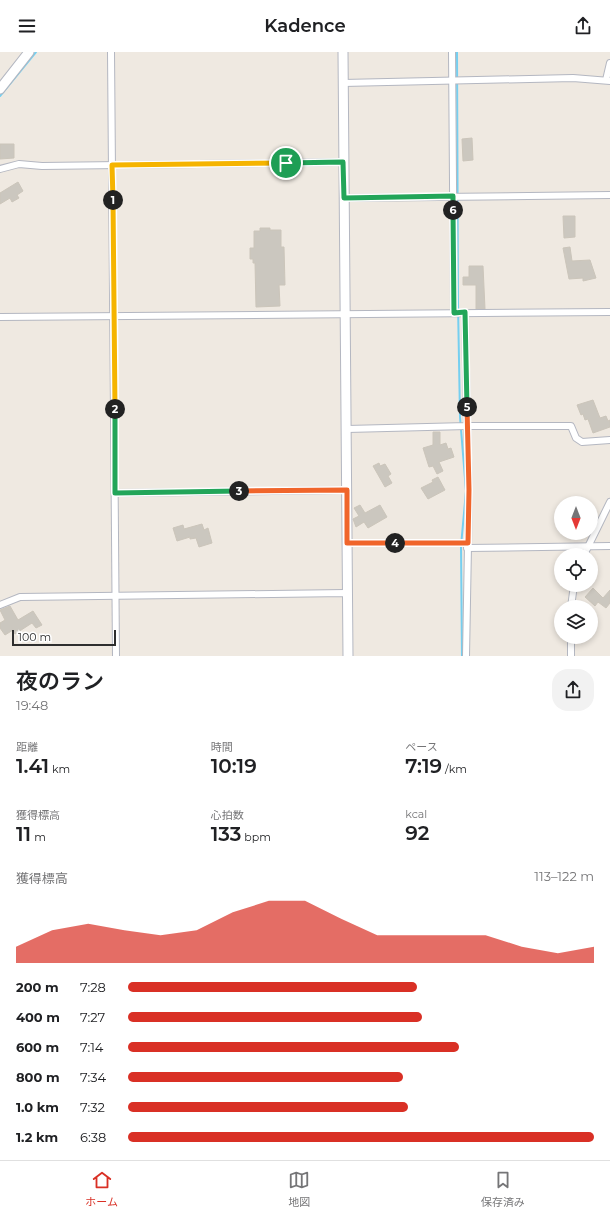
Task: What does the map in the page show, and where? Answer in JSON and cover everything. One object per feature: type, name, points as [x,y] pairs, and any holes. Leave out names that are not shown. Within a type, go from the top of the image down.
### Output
[{"type":"street","points":[[0,89],[29,52]]},
{"type":"street","points":[[112,52],[116,656]]},
{"type":"street","points":[[343,52],[348,656]]},
{"type":"street","points":[[452,52],[454,313]]},
{"type":"street","points":[[343,82],[573,78],[608,81],[610,63]]},
{"type":"street","points":[[0,169],[18,164],[42,166],[343,162]]},
{"type":"street","points":[[344,198],[610,195]]},
{"type":"street","points":[[465,312],[469,490],[466,656]]},
{"type":"street","points":[[0,317],[610,312]]},
{"type":"street","points":[[347,429],[467,426],[571,426],[576,438],[582,442],[610,440]]},
{"type":"street","points":[[115,493],[347,490]]},
{"type":"street","points":[[588,546],[610,502]]},
{"type":"street","points":[[347,543],[610,546]]},
{"type":"street","points":[[0,605],[20,597],[346,593],[348,595]]},
{"type":"street","points":[[571,644],[571,656]]},
{"type":"building","points":[[472,138],[473,160],[463,161],[462,139]]},
{"type":"building","points":[[0,144],[14,144],[14,158],[0,159]]},
{"type":"building","points":[[18,182],[23,191],[17,195],[19,198],[12,202],[10,198],[0,204],[0,193]]},
{"type":"building","points":[[563,216],[575,216],[575,237],[564,238]]},
{"type":"building","points":[[260,228],[281,230],[281,247],[284,247],[285,285],[279,285],[280,306],[256,307],[255,263],[253,263],[253,259],[250,259],[250,248],[254,248],[254,231],[260,231]]},
{"type":"building","points":[[570,247],[572,261],[590,260],[596,278],[583,281],[583,278],[569,279],[563,248]]},
{"type":"building","points":[[469,266],[483,266],[485,309],[476,309],[476,285],[463,285],[463,277],[469,277]]},
{"type":"building","points":[[593,400],[600,418],[606,416],[608,421],[610,420],[610,427],[593,433],[588,419],[585,420],[583,414],[581,415],[577,405]]},
{"type":"building","points":[[433,432],[440,432],[440,445],[446,443],[448,449],[451,448],[454,457],[439,462],[443,471],[437,474],[433,466],[429,467],[423,448],[433,445]]},
{"type":"building","points":[[379,463],[380,466],[385,464],[391,474],[388,476],[392,483],[385,487],[373,466]]},
{"type":"building","points":[[438,477],[445,490],[428,499],[421,488],[433,482],[432,480]]},
{"type":"building","points":[[360,505],[365,513],[380,505],[387,517],[368,528],[364,522],[356,527],[353,519],[359,516],[354,508]]},
{"type":"building","points":[[202,524],[204,530],[208,528],[212,543],[199,547],[196,538],[190,539],[190,537],[177,541],[173,528],[183,525],[184,529]]},
{"type":"building","points":[[610,590],[610,603],[606,608],[598,602],[598,600],[588,600],[585,597],[589,592],[597,592],[603,598]]},
{"type":"building","points":[[10,606],[18,620],[33,611],[42,625],[36,628],[32,623],[15,634],[13,630],[5,635],[0,628],[0,623],[5,620],[0,610]]},
{"type":"waterway","points":[[0,96],[36,52]]},
{"type":"waterway","points":[[457,52],[460,417],[466,491],[461,546],[462,656]]},
{"type":"route","points":[[343,162],[344,198],[453,196],[454,313],[465,312],[469,490],[468,543],[347,543],[347,490],[115,493],[112,165],[286,163],[343,162]]}]
